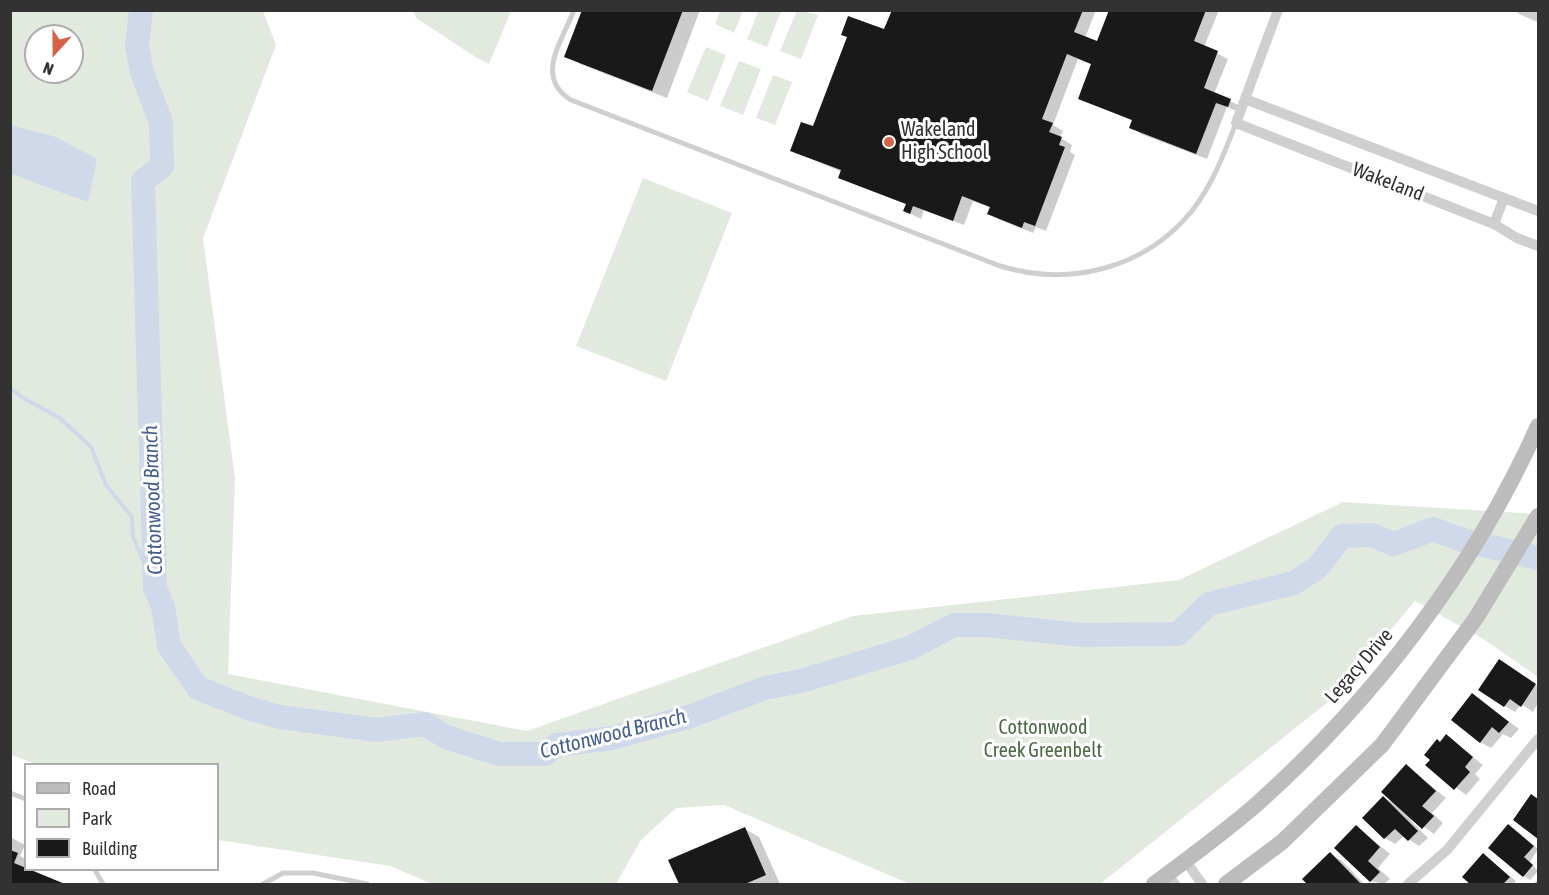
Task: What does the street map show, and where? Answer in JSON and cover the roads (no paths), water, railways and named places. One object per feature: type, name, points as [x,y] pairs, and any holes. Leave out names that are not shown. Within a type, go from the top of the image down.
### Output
[{"type":"main road","name":"Legacy Drive","points":[[1165,881],[1185,860],[1259,802],[1321,740],[1397,655],[1432,610],[1476,543],[1537,429]]},
{"type":"main road","points":[[1226,885],[1282,842],[1382,745],[1476,618],[1539,516]]},
{"type":"street","points":[[1236,123],[1278,10]]},
{"type":"street","points":[[1522,10],[1539,17]]},
{"type":"street","name":"Wakeland","points":[[1245,99],[1539,212]]},
{"type":"street","name":"Wakeland","points":[[1236,123],[1494,224],[1517,238],[1539,246]]},
{"type":"street","points":[[1494,224],[1504,198]]},
{"type":"street","points":[[1408,885],[1447,850],[1539,739]]},
{"type":"street","points":[[1185,860],[1202,885]]},
{"type":"lane","points":[[574,10],[551,72],[555,87],[571,100],[1000,266],[1022,272],[1054,276],[1089,273],[1133,258],[1160,241],[1185,219],[1198,203],[1219,165],[1236,123]]},
{"type":"lane","points":[[96,871],[103,885]]},
{"type":"lane","points":[[263,885],[283,873],[313,873],[367,885]]},
{"type":"water","points":[[10,125],[56,137],[97,159],[88,202],[11,174]]},
{"type":"waterway","name":"Cottonwood Branch","points":[[141,10],[137,45],[142,73],[161,122],[162,166],[143,181],[155,588],[163,606],[169,646],[198,688],[248,708],[280,717],[377,730],[425,724],[446,737],[499,754],[545,754],[557,745],[612,738],[691,716],[765,688],[801,681],[910,648],[954,625],[987,625],[1081,635],[1178,634],[1209,604],[1294,583],[1318,567],[1342,536],[1371,535],[1394,544],[1433,529],[1462,540],[1538,558]]},
{"type":"waterway","points":[[10,388],[23,398],[60,418],[91,447],[106,485],[132,517],[133,537],[155,588]]},
{"type":"place","name":"Wakeland High School","points":[[889,142]]},
{"type":"park label","name":"Cottonwood Creek Greenbelt","points":[[1043,740]]}]
